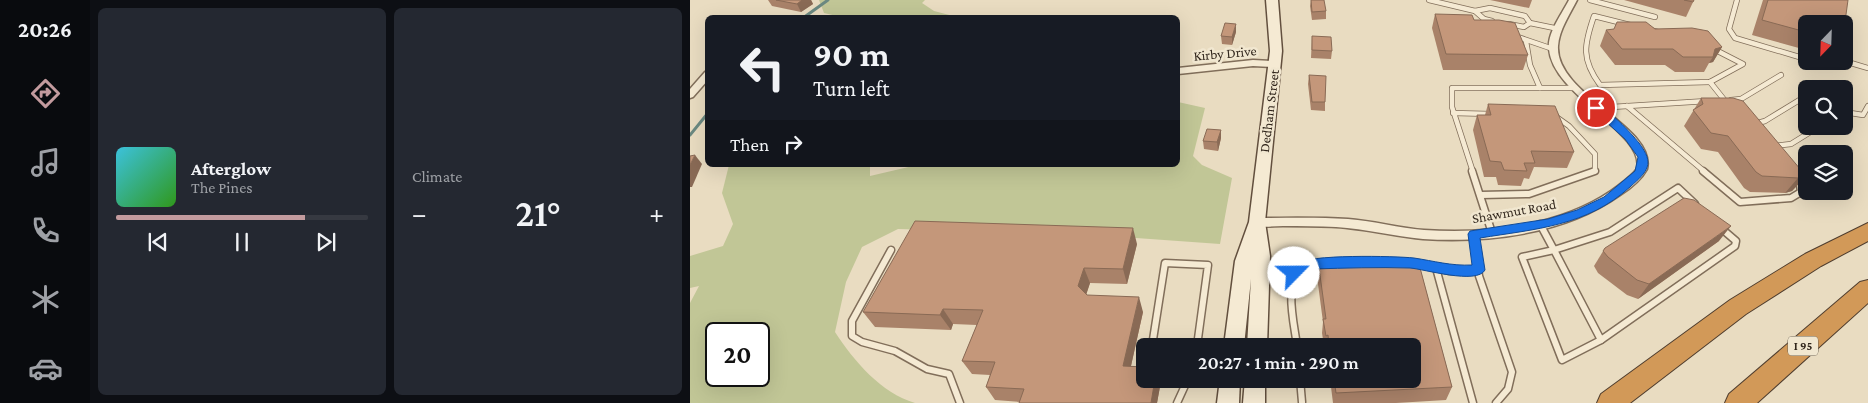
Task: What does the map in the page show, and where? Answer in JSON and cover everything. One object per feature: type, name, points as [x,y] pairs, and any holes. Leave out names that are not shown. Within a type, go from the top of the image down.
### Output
[{"type":"highway","points":[[1610,403],[1738,307],[1813,260],[1868,231]]},
{"type":"highway","name":"I 95","points":[[1738,403],[1868,289]]},
{"type":"main road","name":"Dedham Street","points":[[1235,338],[1244,261],[1257,222],[1276,36],[1272,0]]},
{"type":"main road","name":"Dedham Street","points":[[1257,222],[1261,256],[1257,338]]},
{"type":"street","points":[[1553,49],[1559,29],[1573,0]]},
{"type":"street","name":"Shawmut Road","points":[[1257,222],[1357,224],[1423,234],[1492,233],[1581,214],[1608,200],[1634,179],[1642,168],[1643,156],[1639,149],[1574,88],[1558,68],[1553,49]]},
{"type":"street","name":"Kirby Drive","points":[[1180,71],[1253,63],[1274,64]]},
{"type":"street","points":[[690,95],[705,78]]},
{"type":"lane","points":[[1429,0],[1474,12],[1484,20],[1524,27],[1530,23]]},
{"type":"lane","points":[[1590,0],[1655,17]]},
{"type":"lane","points":[[1737,0],[1730,30],[1735,38],[1798,57]]},
{"type":"lane","points":[[1474,12],[1490,8],[1525,16],[1530,23],[1559,29]]},
{"type":"lane","points":[[1594,16],[1702,43],[1743,64],[1710,82],[1600,85],[1584,59],[1584,48],[1594,16]]},
{"type":"lane","points":[[1505,33],[1553,49]]},
{"type":"lane","points":[[1526,41],[1529,61],[1540,88]]},
{"type":"lane","points":[[1853,64],[1868,68]]},
{"type":"lane","points":[[1596,108],[1740,99],[1781,76]]},
{"type":"lane","points":[[1710,82],[1733,109]]},
{"type":"lane","points":[[1492,233],[1453,113],[1452,88],[1574,88]]},
{"type":"lane","points":[[1752,124],[1765,121],[1798,101]]},
{"type":"lane","points":[[1626,106],[1740,202],[1791,198],[1797,195],[1801,192],[1800,184],[1788,169]]},
{"type":"lane","points":[[1853,113],[1863,115],[1868,106]]},
{"type":"lane","points":[[1453,113],[1503,114]]},
{"type":"lane","points":[[1481,195],[1529,194],[1595,171],[1596,154],[1569,126],[1552,114]]},
{"type":"lane","points":[[1746,119],[1758,131]]},
{"type":"lane","points":[[1776,154],[1770,146],[1791,144],[1806,135]]},
{"type":"lane","points":[[1700,208],[1678,188],[1620,227],[1588,241],[1522,257],[1562,360],[1601,340],[1736,246],[1736,242],[1714,222]]},
{"type":"lane","points":[[1540,224],[1601,340]]},
{"type":"lane","points":[[1474,234],[1478,270],[1512,372],[1508,389],[1496,403]]},
{"type":"lane","points":[[891,250],[852,321],[852,336],[862,342],[895,351],[927,369],[949,374],[960,403]]},
{"type":"lane","points":[[1296,338],[1292,290],[1294,273],[1299,267],[1312,264],[1378,262],[1414,263],[1436,268],[1478,270]]},
{"type":"lane","points":[[1153,338],[1165,263],[1208,265],[1198,338]]},
{"type":"lane","points":[[1436,268],[1473,403]]},
{"type":"lane","points":[[1178,403],[1184,388]]},
{"type":"lane","points":[[1301,388],[1302,402]]},
{"type":"green space","points":[[819,0],[925,0],[922,3],[934,11],[949,15],[832,15],[824,13]]},
{"type":"green space","points":[[1180,102],[1205,108],[1193,156],[1202,165],[1232,178],[1220,244],[1080,234],[898,229],[862,247],[846,282],[835,332],[869,375],[891,392],[915,403],[690,403],[690,303],[699,286],[690,288],[690,256],[723,246],[733,224],[722,193],[728,167],[870,167],[870,176],[908,167],[1180,167]]},
{"type":"building","points":[[776,0],[802,0],[797,4]]},
{"type":"building","points":[[1311,0],[1324,0],[1326,11],[1312,12]]},
{"type":"building","points":[[1768,0],[1848,0],[1846,15],[1798,15],[1798,30],[1762,20]]},
{"type":"building","points":[[1435,14],[1472,15],[1474,20],[1499,20],[1515,23],[1528,55],[1446,54]]},
{"type":"building","points":[[1617,22],[1646,22],[1655,29],[1692,28],[1708,31],[1722,47],[1715,49],[1713,57],[1683,57],[1673,49],[1622,49],[1606,30],[1614,29]]},
{"type":"building","points":[[1225,23],[1236,24],[1232,37],[1221,36]]},
{"type":"building","points":[[1312,36],[1331,37],[1332,51],[1312,50]]},
{"type":"building","points":[[1309,75],[1326,76],[1325,102],[1312,102]]},
{"type":"building","points":[[1701,98],[1733,98],[1743,101],[1798,166],[1798,178],[1762,176],[1756,172],[1728,136],[1711,133],[1693,110],[1703,104]]},
{"type":"building","points":[[1488,104],[1555,106],[1574,152],[1531,151],[1535,163],[1524,163],[1527,171],[1504,170],[1501,162],[1490,161],[1477,115],[1491,115]]},
{"type":"building","points":[[1207,129],[1221,130],[1217,142],[1203,141]]},
{"type":"building","points":[[695,155],[690,165],[690,156]]},
{"type":"building","points":[[1684,198],[1694,200],[1731,226],[1649,284],[1637,280],[1603,251],[1605,248]]},
{"type":"building","points":[[915,221],[1133,228],[1123,269],[1084,268],[1078,286],[1087,295],[1139,297],[1123,366],[1136,367],[1136,388],[1154,388],[1151,403],[1019,403],[1024,389],[986,387],[995,362],[962,361],[983,310],[943,309],[940,315],[863,312]]},
{"type":"building","points":[[1419,264],[1452,387],[1336,393],[1335,388],[1421,388],[1421,338],[1328,338],[1328,335],[1326,336],[1323,319],[1326,319],[1319,268]]},
{"type":"waterway","points":[[807,15],[828,0]]},
{"type":"waterway","points":[[690,135],[705,117]]},
{"type":"route","points":[[1294,273],[1299,267],[1307,264],[1368,262],[1414,263],[1450,271],[1478,270],[1478,255],[1474,234],[1492,233],[1548,223],[1581,214],[1608,200],[1639,173],[1642,168],[1643,156],[1629,137],[1596,108]]}]
